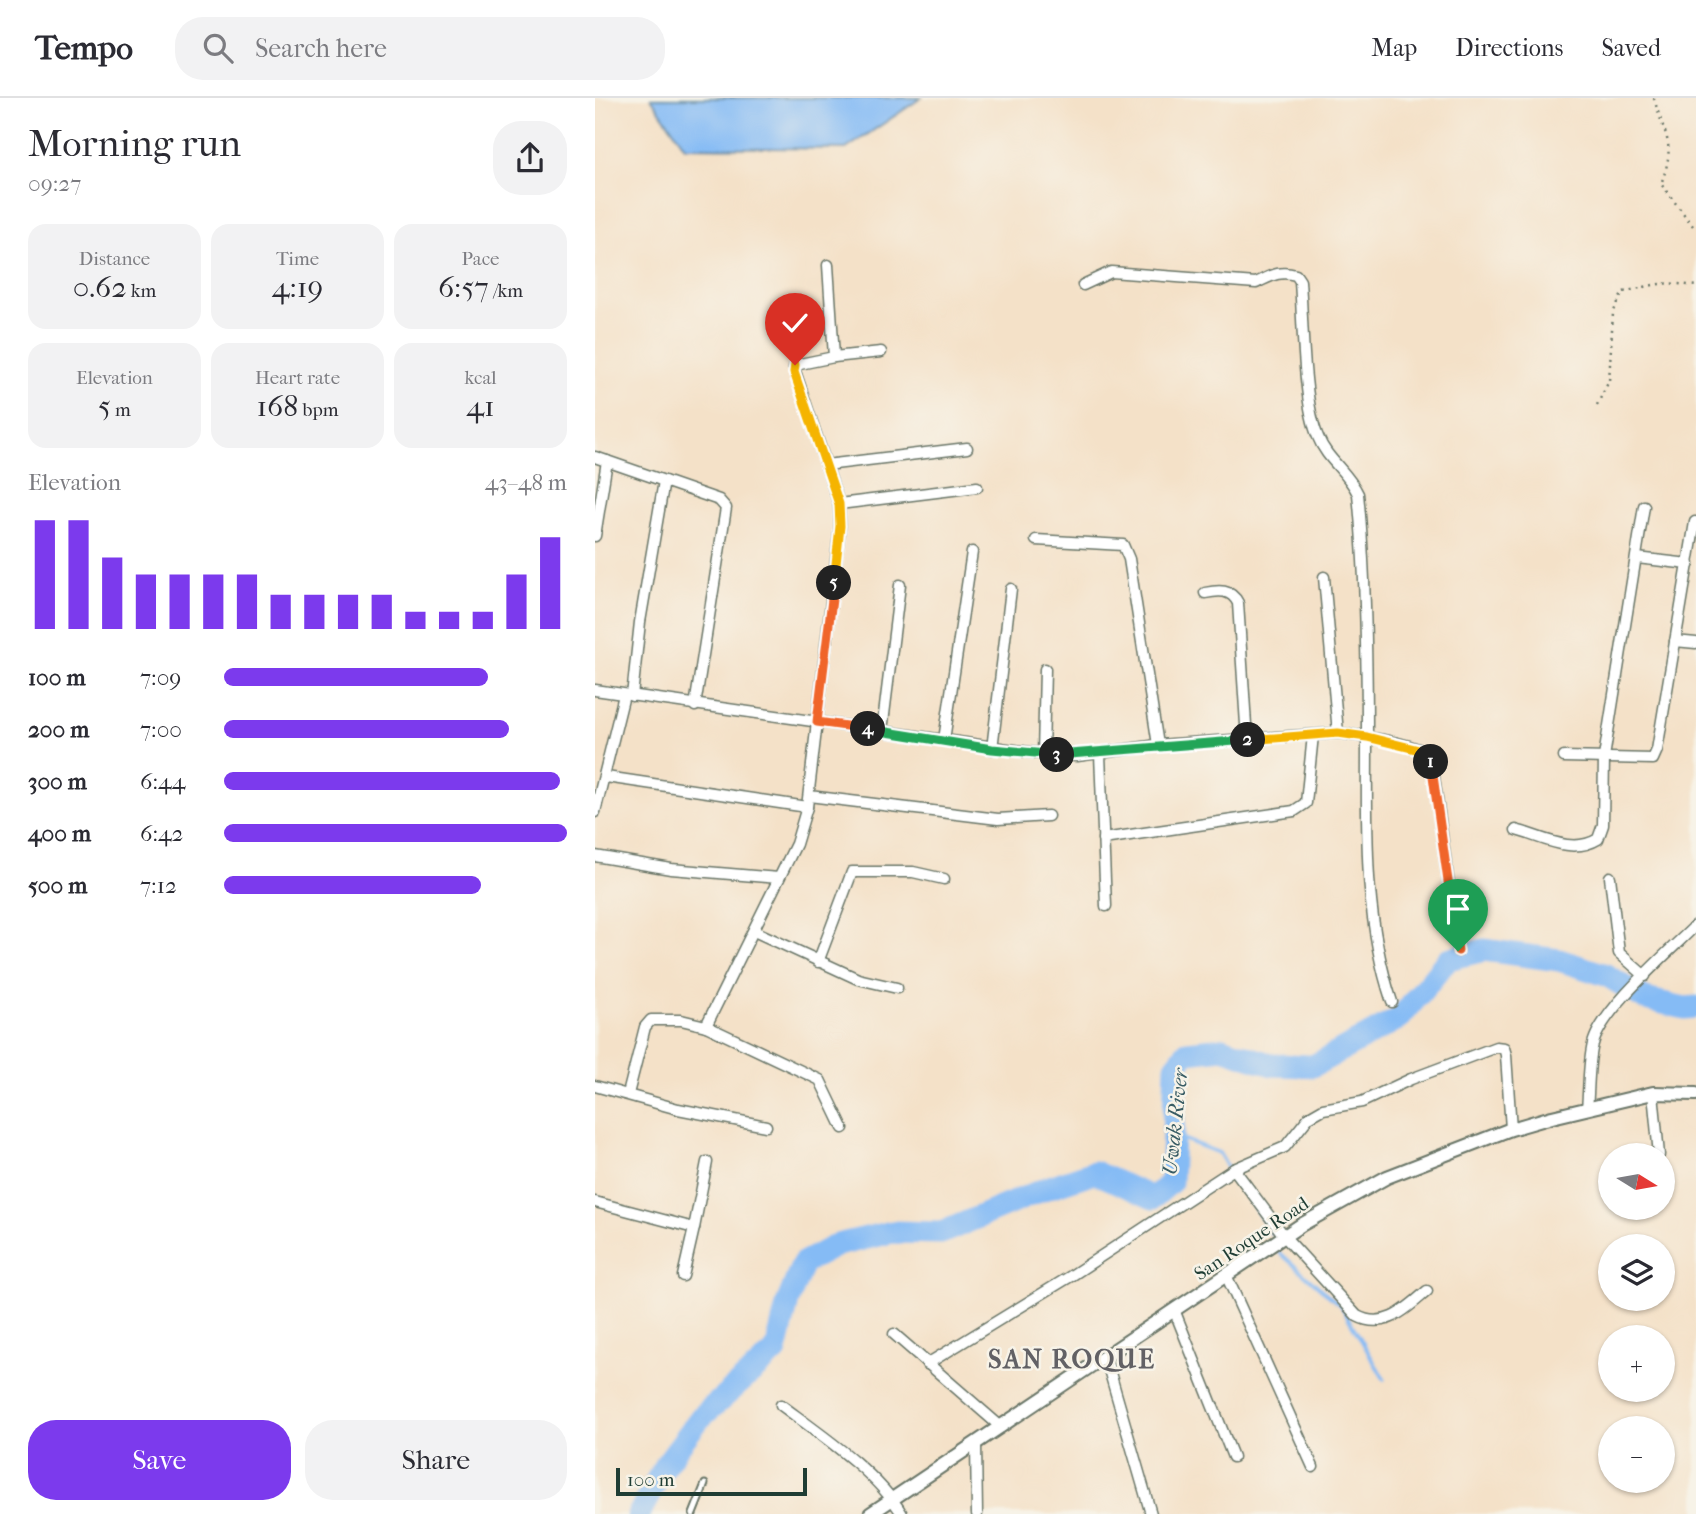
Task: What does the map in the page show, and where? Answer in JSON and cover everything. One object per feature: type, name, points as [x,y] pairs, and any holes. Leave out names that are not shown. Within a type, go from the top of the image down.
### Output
[{"type":"street","points":[[828,265],[834,357]]},
{"type":"street","points":[[1083,285],[1111,272],[1256,283],[1274,272],[1296,275],[1300,281],[1310,405],[1317,435],[1326,453],[1352,480],[1358,494],[1367,737],[1365,815],[1371,920],[1392,1002]]},
{"type":"street","points":[[706,1026],[796,844],[808,802],[837,557],[839,504],[794,368],[795,365],[834,357],[881,352]]},
{"type":"street","points":[[826,465],[967,448]]},
{"type":"street","points":[[595,457],[719,499],[726,509],[695,706]]},
{"type":"street","points":[[595,536],[607,461]]},
{"type":"street","points":[[595,812],[628,695],[664,481]]},
{"type":"street","points":[[839,504],[977,487]]},
{"type":"street","points":[[1516,830],[1558,844],[1591,843],[1598,839],[1603,825],[1604,757],[1644,506]]},
{"type":"street","points":[[1564,757],[1653,759],[1657,750],[1695,522]]},
{"type":"street","points":[[1036,540],[1123,545],[1129,559],[1158,745]]},
{"type":"street","points":[[944,740],[972,552]]},
{"type":"street","points":[[1637,558],[1689,564]]},
{"type":"street","points":[[1324,577],[1338,733]]},
{"type":"street","points":[[882,731],[900,585]]},
{"type":"street","points":[[992,749],[1011,589]]},
{"type":"street","points":[[1205,593],[1223,591],[1235,597],[1238,603],[1247,740]]},
{"type":"street","points":[[1675,641],[1696,643]]},
{"type":"street","points":[[1042,754],[1045,669]]},
{"type":"street","points":[[595,690],[992,749],[1042,754],[1100,754],[1158,745],[1338,733],[1423,751],[1429,758],[1458,951]]},
{"type":"street","points":[[1103,839],[1294,811],[1306,803],[1313,735]]},
{"type":"street","points":[[1100,754],[1107,906]]},
{"type":"street","points":[[606,777],[808,802],[998,819],[1048,816]]},
{"type":"street","points":[[595,856],[671,869],[779,878]]},
{"type":"street","points":[[818,962],[852,872],[913,872],[944,879]]},
{"type":"street","points":[[1610,877],[1619,953],[1641,980]]},
{"type":"street","points":[[1587,1110],[1593,1045],[1598,1029],[1615,1007],[1696,925]]},
{"type":"street","points":[[754,931],[858,979],[897,988]]},
{"type":"street","points":[[628,1094],[645,1027],[651,1020],[681,1020],[706,1026],[820,1080],[843,1128]]},
{"type":"street","points":[[927,1364],[1071,1276],[1234,1169],[1285,1147],[1309,1117],[1323,1109],[1362,1102],[1411,1079],[1496,1047],[1504,1048],[1506,1055],[1511,1129]]},
{"type":"street","points":[[595,1086],[678,1109],[766,1126]]},
{"type":"street","points":[[1653,1093],[1659,1143]]},
{"type":"street","name":"San Roque Road","points":[[870,1514],[1285,1237],[1387,1177],[1511,1129],[1653,1093],[1696,1094]]},
{"type":"street","points":[[683,1276],[707,1162]]},
{"type":"street","points":[[1234,1169],[1285,1237],[1363,1320],[1373,1322],[1390,1318],[1427,1291]]},
{"type":"street","points":[[595,1202],[694,1228]]},
{"type":"street","points":[[1227,1277],[1313,1467]]},
{"type":"street","points":[[1175,1312],[1233,1457]]},
{"type":"street","points":[[894,1334],[1001,1427]]},
{"type":"street","points":[[1106,1359],[1151,1514]]},
{"type":"street","points":[[781,1405],[824,1437],[892,1498],[902,1514]]},
{"type":"street","points":[[976,1444],[977,1514]]},
{"type":"lane","points":[[693,1514],[705,1484]]},
{"type":"path","points":[[1654,98],[1669,136],[1671,151],[1661,184],[1696,230]]},
{"type":"path","points":[[1597,405],[1609,381],[1613,313],[1623,292],[1657,281],[1675,281],[1696,286]]},
{"type":"water","points":[[651,98],[921,98],[846,149],[685,147]]},
{"type":"waterway","name":"Uwak River","points":[[639,1514],[665,1465],[700,1418],[776,1351],[788,1301],[803,1263],[837,1245],[892,1232],[941,1233],[1047,1188],[1094,1172],[1153,1198],[1171,1182],[1176,1066],[1187,1052],[1223,1048],[1272,1065],[1313,1066],[1400,1018],[1448,959],[1484,950],[1559,960],[1606,975],[1645,999],[1685,1008],[1696,1007]]},
{"type":"waterway","points":[[1185,1140],[1219,1153],[1229,1170]]},
{"type":"waterway","points":[[1236,1179],[1271,1233]]},
{"type":"waterway","points":[[1279,1252],[1342,1307],[1384,1379]]},
{"type":"district","name":"SAN ROQUE","points":[[1072,1359]]},
{"type":"route","points":[[795,365],[794,372],[839,504],[837,557],[817,722],[992,749],[1056,755],[1077,756],[1158,745],[1338,733],[1423,751],[1432,765],[1458,951]]}]
